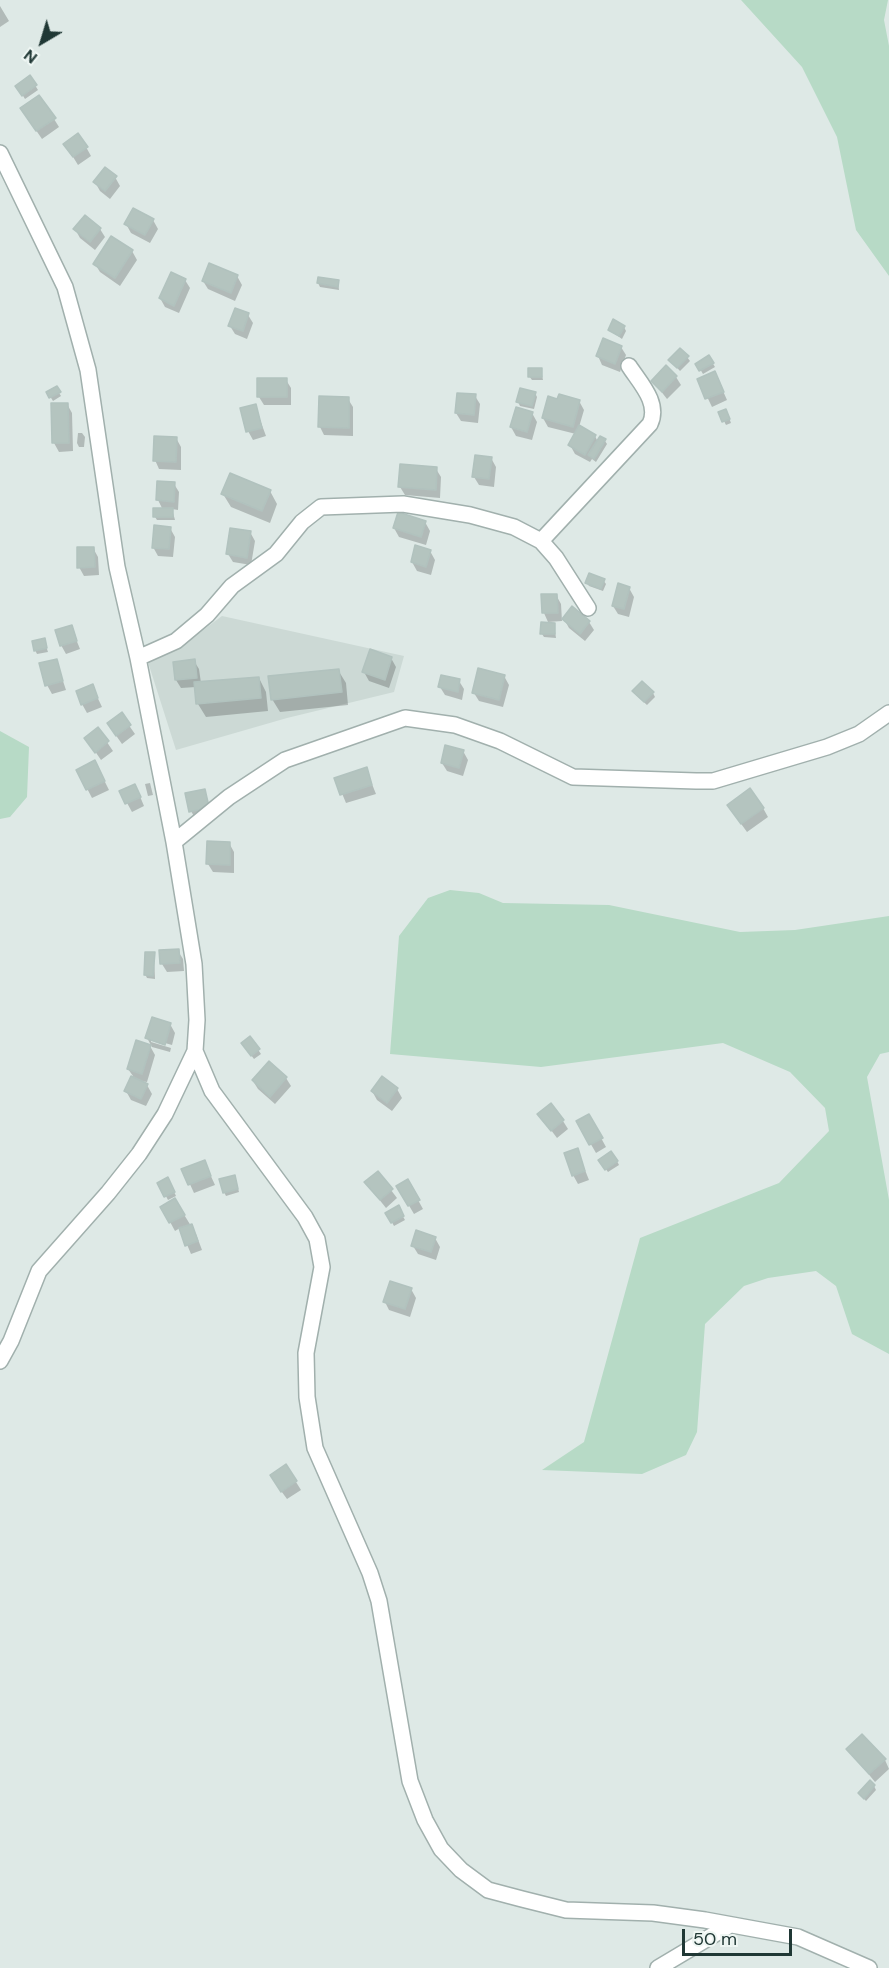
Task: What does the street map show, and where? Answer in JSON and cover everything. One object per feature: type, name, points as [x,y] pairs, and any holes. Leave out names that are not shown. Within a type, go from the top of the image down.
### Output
[{"type":"street","points":[[0,153],[65,287],[88,370],[117,567],[138,658],[174,842],[194,964],[195,1051],[212,1091],[305,1217],[317,1239],[322,1267],[306,1353],[307,1397],[315,1448],[370,1573],[379,1601],[410,1781],[425,1820],[441,1848],[461,1870],[488,1890],[566,1910],[653,1913],[798,1937],[869,1968]]},
{"type":"street","points":[[541,541],[650,424],[654,414],[653,405],[629,366]]},
{"type":"street","points":[[138,658],[176,641],[207,615],[232,586],[276,554],[303,522],[321,507],[403,504],[470,515],[514,527],[541,541],[556,558],[588,608]]},
{"type":"street","points":[[174,842],[229,797],[285,760],[405,718],[466,729],[500,741],[573,777],[696,782],[713,781],[827,747],[858,734],[889,713]]},
{"type":"street","points":[[0,1361],[11,1341],[39,1270],[140,1154],[165,1114],[195,1051]]},
{"type":"street","points":[[658,1968],[730,1925]]},
{"type":"shaded area","points":[[222,616],[404,656],[394,692],[287,718],[176,750],[147,659],[179,648]]},
{"type":"green space","points":[[741,0],[888,0],[884,20],[889,46],[889,276],[856,230],[837,137],[802,67]]},
{"type":"green space","points":[[0,731],[29,747],[27,797],[10,817],[0,819]]},
{"type":"green space","points":[[450,890],[479,893],[503,903],[609,905],[740,932],[795,930],[889,916],[889,1052],[880,1054],[867,1077],[889,1200],[889,1354],[852,1334],[836,1286],[816,1271],[768,1278],[744,1286],[705,1324],[697,1432],[686,1455],[642,1474],[542,1470],[584,1442],[640,1238],[779,1183],[829,1131],[825,1108],[790,1072],[723,1043],[541,1067],[390,1054],[399,936],[428,898]]},
{"type":"building","points":[[30,75],[37,85],[22,96],[15,86]]},
{"type":"building","points":[[39,95],[56,118],[36,131],[20,108]]},
{"type":"building","points":[[78,133],[88,147],[73,157],[63,144]]},
{"type":"building","points":[[105,167],[117,176],[105,191],[93,182]]},
{"type":"building","points":[[133,208],[154,219],[145,235],[124,224]]},
{"type":"building","points":[[85,215],[101,228],[90,242],[73,229]]},
{"type":"building","points":[[111,236],[133,250],[115,278],[93,264]]},
{"type":"building","points":[[209,263],[238,275],[231,293],[202,281]]},
{"type":"building","points":[[171,272],[186,279],[174,306],[159,298]]},
{"type":"building","points":[[318,277],[339,280],[338,287],[317,283]]},
{"type":"building","points":[[235,308],[249,313],[243,331],[228,326]]},
{"type":"building","points":[[613,319],[625,326],[619,336],[608,330]]},
{"type":"building","points":[[603,338],[622,346],[615,364],[596,356]]},
{"type":"building","points":[[680,348],[689,356],[677,368],[668,360]]},
{"type":"building","points":[[709,355],[714,363],[699,371],[695,364]]},
{"type":"building","points":[[666,365],[677,376],[662,392],[651,381]]},
{"type":"building","points":[[528,368],[542,368],[542,377],[528,377]]},
{"type":"building","points":[[715,371],[724,392],[705,399],[697,379]]},
{"type":"building","points":[[257,378],[287,378],[287,397],[257,397]]},
{"type":"building","points":[[57,386],[61,392],[49,398],[46,392]]},
{"type":"building","points":[[520,388],[536,392],[532,406],[516,402]]},
{"type":"building","points":[[457,393],[476,394],[474,415],[455,413]]},
{"type":"building","points":[[559,394],[580,400],[573,427],[542,418],[548,396],[557,399]]},
{"type":"building","points":[[319,396],[349,397],[349,428],[318,427]]},
{"type":"building","points":[[51,403],[68,403],[69,443],[52,443]]},
{"type":"building","points":[[256,404],[262,428],[246,432],[240,408]]},
{"type":"building","points":[[516,407],[533,412],[527,432],[510,427]]},
{"type":"building","points":[[726,409],[730,419],[722,422],[718,412]]},
{"type":"building","points":[[579,425],[596,435],[585,455],[568,445]]},
{"type":"building","points":[[154,436],[177,437],[176,462],[153,461]]},
{"type":"building","points":[[600,436],[606,439],[594,459],[588,455]]},
{"type":"building","points":[[475,455],[492,457],[489,479],[472,477]]},
{"type":"building","points":[[400,464],[437,467],[436,490],[398,487]]},
{"type":"building","points":[[230,473],[271,490],[262,511],[221,494]]},
{"type":"building","points":[[157,481],[175,482],[174,502],[156,500]]},
{"type":"building","points":[[153,508],[173,508],[173,517],[153,517]]},
{"type":"building","points":[[398,512],[426,521],[421,537],[393,528]]},
{"type":"building","points":[[154,525],[171,527],[169,549],[152,548]]},
{"type":"building","points":[[230,528],[251,531],[247,558],[226,554]]},
{"type":"building","points":[[415,545],[431,550],[426,567],[411,562]]},
{"type":"building","points":[[77,547],[94,547],[95,567],[77,568]]},
{"type":"building","points":[[589,573],[605,579],[601,589],[585,583]]},
{"type":"building","points":[[618,583],[630,587],[624,609],[612,606]]},
{"type":"building","points":[[541,594],[557,594],[558,613],[542,613]]},
{"type":"building","points":[[572,606],[590,621],[580,634],[562,619]]},
{"type":"building","points":[[541,622],[555,623],[555,634],[540,634]]},
{"type":"building","points":[[72,625],[77,641],[60,646],[55,630]]},
{"type":"building","points":[[45,638],[47,648],[34,651],[32,641]]},
{"type":"building","points":[[370,649],[392,657],[385,680],[362,672]]},
{"type":"building","points":[[57,659],[63,681],[45,686],[39,663]]},
{"type":"building","points":[[195,659],[197,678],[175,680],[173,662]]},
{"type":"building","points":[[478,668],[505,675],[499,700],[472,693]]},
{"type":"building","points":[[339,669],[342,692],[271,700],[268,676]]},
{"type":"building","points":[[441,675],[460,679],[458,692],[438,687]]},
{"type":"building","points":[[259,677],[261,698],[196,704],[194,682]]},
{"type":"building","points":[[642,681],[654,692],[644,702],[632,691]]},
{"type":"building","points":[[93,684],[98,698],[81,705],[76,691]]},
{"type":"building","points":[[122,712],[131,725],[116,736],[107,723]]},
{"type":"building","points":[[98,727],[109,741],[95,753],[84,738]]},
{"type":"building","points":[[445,745],[464,750],[459,768],[441,763]]},
{"type":"building","points":[[95,760],[105,781],[86,790],[76,770]]},
{"type":"building","points":[[367,767],[372,785],[340,795],[334,778]]},
{"type":"building","points":[[135,784],[141,797],[125,804],[119,791]]},
{"type":"building","points":[[750,788],[764,808],[741,824],[727,805]]},
{"type":"building","points":[[205,789],[209,807],[189,812],[185,793]]},
{"type":"building","points":[[207,841],[230,842],[230,865],[206,864]]},
{"type":"building","points":[[179,949],[180,963],[160,964],[159,950]]},
{"type":"building","points":[[145,952],[155,952],[153,976],[144,975]]},
{"type":"building","points":[[152,1017],[171,1023],[165,1045],[145,1038]]},
{"type":"building","points":[[250,1036],[260,1049],[251,1056],[241,1043]]},
{"type":"building","points":[[136,1040],[151,1045],[142,1074],[127,1069]]},
{"type":"building","points":[[269,1061],[287,1077],[270,1097],[252,1080]]},
{"type":"building","points":[[131,1076],[148,1084],[141,1099],[124,1091]]},
{"type":"building","points":[[382,1076],[398,1088],[387,1103],[371,1091]]},
{"type":"building","points":[[551,1103],[564,1120],[551,1131],[537,1114]]},
{"type":"building","points":[[589,1114],[603,1138],[589,1145],[576,1121]]},
{"type":"building","points":[[578,1148],[585,1171],[572,1176],[564,1153]]},
{"type":"building","points":[[611,1151],[618,1161],[605,1170],[598,1160]]},
{"type":"building","points":[[205,1160],[211,1176],[188,1185],[181,1169]]},
{"type":"building","points":[[378,1171],[393,1189],[380,1200],[364,1182]]},
{"type":"building","points":[[235,1175],[238,1189],[223,1193],[219,1179]]},
{"type":"building","points":[[168,1177],[175,1192],[164,1197],[157,1183]]},
{"type":"building","points":[[408,1179],[420,1200],[408,1206],[396,1186]]},
{"type":"building","points":[[175,1198],[185,1215],[169,1223],[160,1207]]},
{"type":"building","points":[[399,1205],[404,1216],[391,1223],[385,1213]]},
{"type":"building","points":[[192,1224],[198,1241],[185,1246],[179,1228]]},
{"type":"building","points":[[416,1230],[436,1237],[431,1252],[411,1246]]},
{"type":"building","points":[[390,1281],[412,1288],[405,1309],[383,1302]]},
{"type":"building","points":[[286,1464],[297,1481],[281,1492],[270,1475]]},
{"type":"building","points":[[862,1734],[886,1759],[869,1774],[846,1749]]},
{"type":"building","points":[[870,1780],[875,1785],[864,1799],[858,1793]]}]
